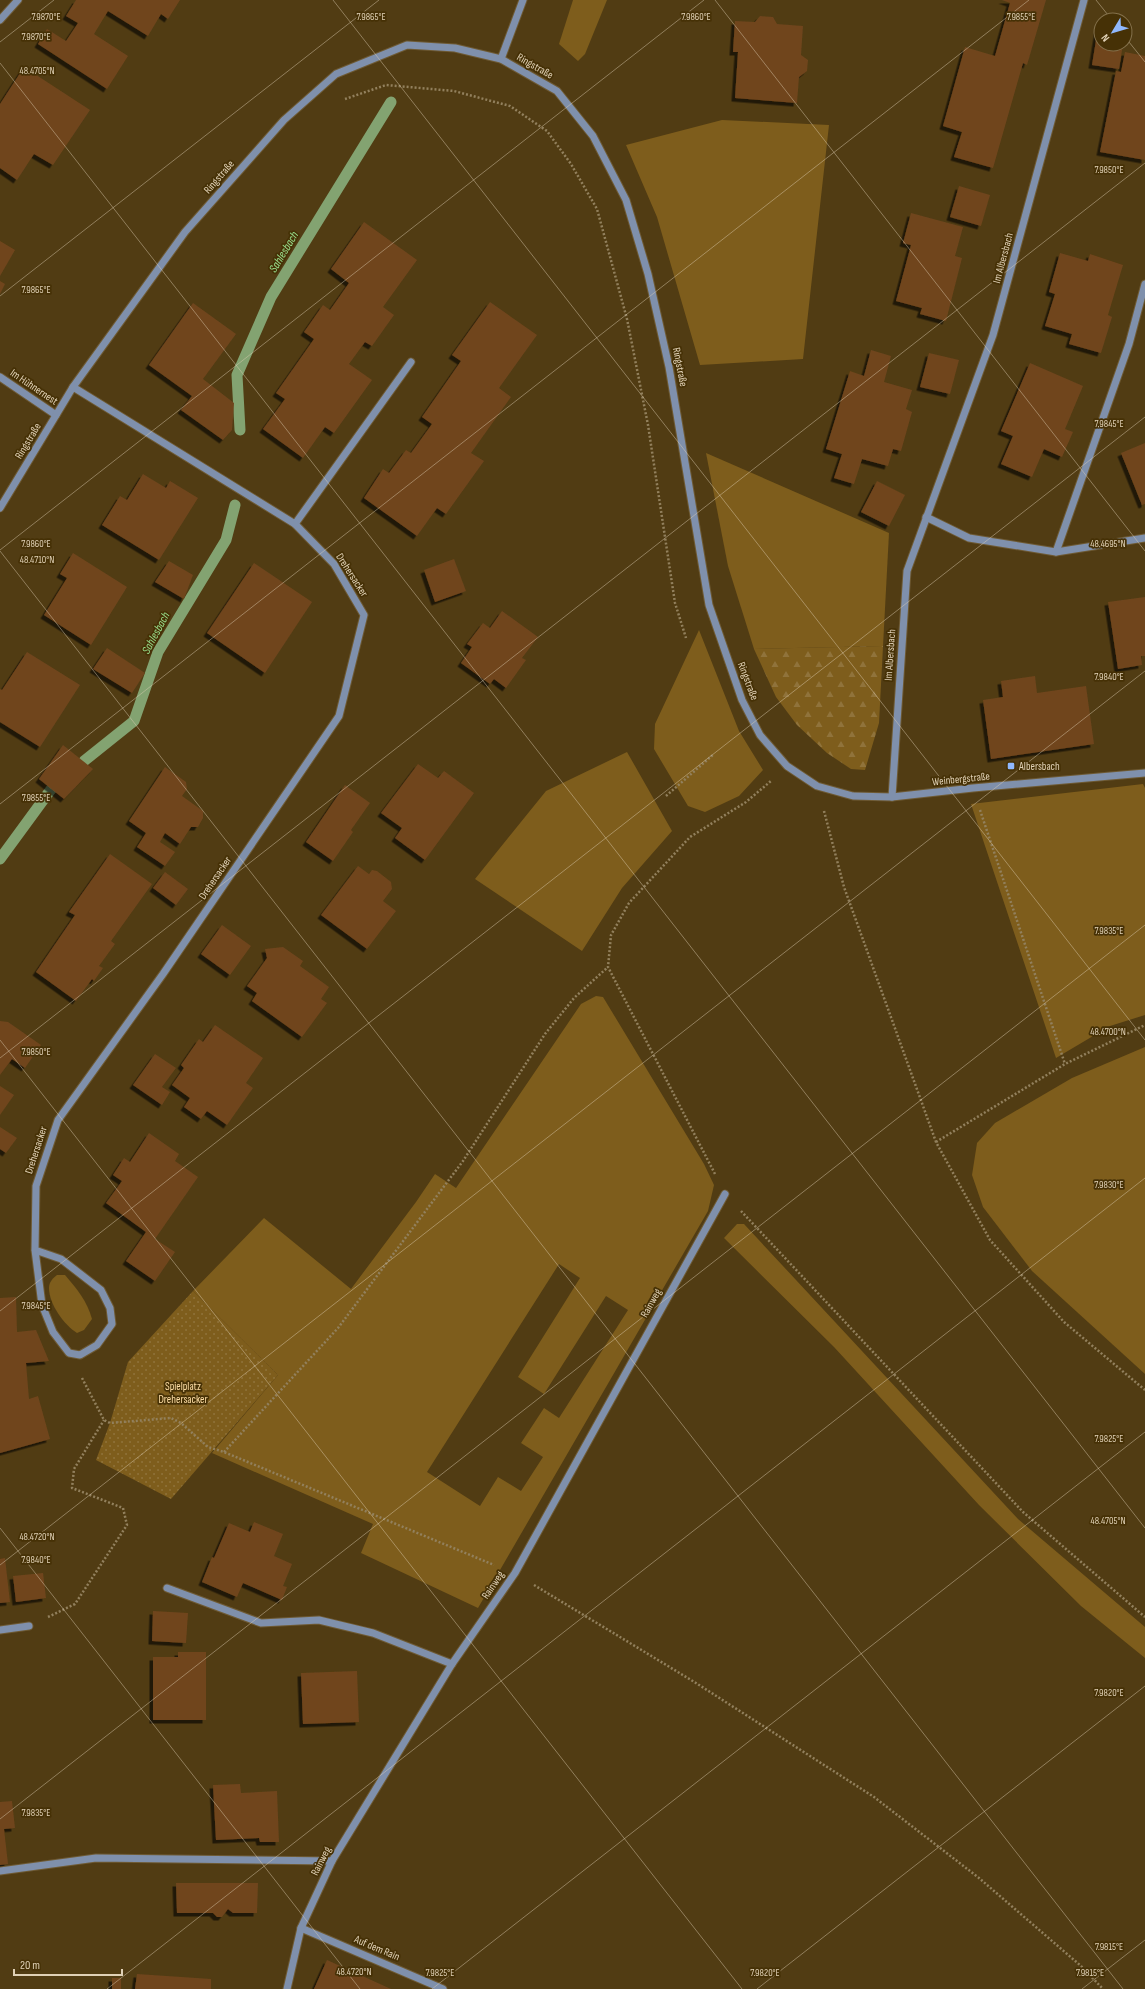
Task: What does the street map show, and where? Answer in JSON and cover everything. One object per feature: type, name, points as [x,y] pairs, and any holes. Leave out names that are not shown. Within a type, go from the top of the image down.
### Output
[{"type":"street","points":[[0,20],[18,0]]},
{"type":"street","points":[[501,59],[523,0]]},
{"type":"street","name":"Im Albersbach","points":[[892,797],[907,570],[993,335],[1084,0]]},
{"type":"street","name":"Ringstraße","points":[[0,508],[73,387],[185,232],[284,120],[336,74],[407,46],[455,48],[501,59],[557,92],[593,136],[626,200],[648,274],[669,367],[709,605],[742,700],[760,735],[787,766]]},
{"type":"street","points":[[1056,552],[1129,344],[1145,284]]},
{"type":"street","points":[[295,524],[411,362]]},
{"type":"street","name":"Im Hühnernest","points":[[0,377],[56,415]]},
{"type":"street","name":"Drehersacker","points":[[69,1353],[52,1332],[42,1305],[35,1250],[36,1186],[58,1120],[163,974],[339,716],[364,615],[334,564],[295,524],[73,387]]},
{"type":"street","points":[[926,517],[969,538],[1056,552],[1145,538]]},
{"type":"street","name":"Weinbergstraße","points":[[787,766],[817,786],[853,796],[892,797],[973,788],[1145,773]]},
{"type":"street","name":"Rainweg","points":[[287,1989],[301,1928],[332,1861],[452,1664],[515,1573],[725,1194]]},
{"type":"street","points":[[35,1250],[61,1259],[101,1290],[110,1308],[112,1324],[97,1345],[80,1355],[69,1353]]},
{"type":"street","points":[[167,1588],[261,1622],[318,1620],[373,1633],[452,1664]]},
{"type":"street","points":[[0,1630],[29,1626]]},
{"type":"street","points":[[0,1871],[96,1858],[332,1861]]},
{"type":"street","name":"Auf dem Rain","points":[[301,1928],[443,1989]]},
{"type":"path","points":[[344,99],[386,85],[454,91],[510,106],[547,131],[571,164],[597,209],[627,319],[648,425],[675,603],[686,638]]},
{"type":"path","points":[[666,796],[714,754]]},
{"type":"path","points":[[787,766],[746,802],[690,837],[629,903],[611,935],[608,967],[725,1194],[1023,1512],[1145,1617]]},
{"type":"path","points":[[817,786],[844,887],[936,1142],[990,1240],[1064,1322],[1145,1390]]},
{"type":"path","points":[[973,788],[1066,1064]]},
{"type":"path","points":[[224,1452],[338,1328],[463,1161],[545,1034],[574,998],[608,967]]},
{"type":"path","points":[[936,1142],[1066,1064],[1145,1025]]},
{"type":"path","points":[[69,1353],[104,1420],[110,1423],[172,1418],[181,1423],[208,1447],[224,1452],[515,1573],[696,1684],[874,1797],[979,1878],[1081,1966],[1103,1989]]},
{"type":"path","points":[[29,1626],[75,1604],[127,1525],[123,1508],[72,1488],[74,1469],[104,1420]]},
{"type":"green space","points":[[573,0],[607,0],[585,54],[578,61],[559,44]]},
{"type":"green space","points":[[722,120],[829,125],[803,359],[700,365],[657,217],[626,145]]},
{"type":"green space","points":[[706,453],[889,533],[883,646],[754,649],[728,566]]},
{"type":"green space","points":[[699,630],[739,731],[763,770],[739,796],[705,812],[688,806],[654,749],[655,724]]},
{"type":"green space","points":[[883,646],[879,723],[865,770],[851,769],[827,753],[797,725],[776,697],[754,649]]},
{"type":"green space","points":[[627,752],[672,831],[622,888],[582,951],[475,879],[546,791]]},
{"type":"green space","points":[[1143,784],[1145,788],[1145,1015],[1110,1026],[1056,1058],[971,804]]},
{"type":"green space","points":[[596,996],[603,997],[704,1164],[714,1185],[708,1211],[478,1608],[361,1553],[373,1524],[212,1453],[278,1375],[193,1291],[264,1218],[351,1289],[435,1174],[456,1188],[581,1004]],"holes":[[[559,1264],[580,1278],[518,1377],[544,1394],[606,1296],[628,1310],[559,1418],[544,1408],[521,1443],[543,1457],[521,1491],[498,1477],[480,1506],[427,1472]]]},
{"type":"green space","points":[[1145,1047],[1145,1374],[1032,1271],[983,1207],[972,1175],[977,1143],[995,1123],[1072,1078]]},
{"type":"green space","points":[[737,1224],[744,1224],[1018,1519],[1145,1627],[1145,1658],[1081,1606],[979,1505],[834,1347],[724,1238]]},
{"type":"green space","points":[[57,1275],[65,1275],[74,1285],[90,1313],[92,1319],[84,1330],[77,1333],[67,1325],[54,1307],[49,1286]]},
{"type":"green space","name":"Spielplatz Drehersacker","points":[[193,1291],[278,1375],[171,1499],[96,1460],[110,1423],[128,1362]]},
{"type":"building","points":[[76,0],[180,0],[168,19],[161,14],[148,36],[108,11],[94,34],[128,56],[107,89],[38,44],[47,29],[66,41],[78,23],[66,16]]},
{"type":"building","points":[[1002,0],[1046,0],[1027,65],[1023,63],[993,168],[954,157],[962,132],[943,126],[965,47],[995,56],[1010,3]]},
{"type":"building","points":[[760,16],[773,17],[777,24],[803,26],[801,55],[808,60],[807,71],[799,77],[797,103],[735,98],[738,52],[733,52],[735,21],[755,22]]},
{"type":"building","points":[[1094,52],[1122,52],[1119,69],[1092,65]]},
{"type":"building","points":[[1125,52],[1145,56],[1145,160],[1100,152],[1116,71],[1121,72]]},
{"type":"building","points":[[24,67],[90,110],[53,165],[34,154],[17,180],[0,168],[0,104]]},
{"type":"building","points":[[959,186],[990,195],[981,226],[950,217]]},
{"type":"building","points":[[911,213],[963,227],[955,256],[962,258],[946,321],[920,314],[922,308],[896,301],[911,245],[903,243]]},
{"type":"building","points":[[364,222],[417,260],[383,307],[394,315],[372,346],[365,342],[349,364],[372,380],[334,433],[325,427],[303,458],[263,429],[285,399],[276,393],[314,339],[304,332],[323,305],[330,310],[349,283],[331,269]]},
{"type":"building","points":[[0,241],[15,250],[0,276]]},
{"type":"building","points":[[1060,253],[1088,261],[1090,254],[1123,265],[1108,315],[1112,317],[1101,353],[1069,344],[1072,334],[1045,326],[1055,294],[1049,292]]},
{"type":"building","points":[[0,281],[5,284],[0,294]]},
{"type":"building","points":[[490,302],[537,335],[499,388],[511,397],[471,453],[484,461],[446,514],[437,508],[417,536],[364,498],[383,469],[389,473],[406,450],[411,453],[432,424],[422,417],[461,361],[452,355]]},
{"type":"building","points":[[193,303],[236,334],[203,379],[234,403],[232,430],[223,440],[181,410],[192,396],[149,365]]},
{"type":"building","points":[[871,350],[891,356],[884,382],[912,390],[906,409],[912,412],[901,451],[893,449],[888,466],[862,459],[854,484],[834,478],[842,454],[826,449],[850,371],[864,376]]},
{"type":"building","points":[[929,353],[959,360],[950,394],[920,387]]},
{"type":"building","points":[[1030,363],[1083,386],[1065,429],[1073,432],[1062,457],[1044,449],[1032,477],[1001,464],[1013,436],[1001,431]]},
{"type":"building","points":[[1145,443],[1145,504],[1142,505],[1121,453]]},
{"type":"building","points":[[143,474],[166,488],[170,481],[198,498],[159,560],[102,525],[120,496],[127,500]]},
{"type":"building","points":[[877,481],[905,495],[889,526],[861,512]]},
{"type":"building","points":[[73,553],[127,587],[91,645],[44,615],[67,578],[60,574]]},
{"type":"building","points":[[454,559],[466,591],[435,602],[424,570]]},
{"type":"building","points":[[169,561],[193,575],[184,599],[155,582]]},
{"type":"building","points":[[254,563],[312,602],[265,673],[207,633]]},
{"type":"building","points":[[1145,597],[1145,656],[1141,656],[1142,665],[1118,669],[1108,602]]},
{"type":"building","points":[[502,611],[538,637],[522,658],[526,660],[506,688],[494,679],[490,684],[461,663],[472,647],[467,644],[483,623],[490,628]]},
{"type":"building","points":[[107,648],[145,673],[132,693],[93,669]]},
{"type":"building","points":[[27,652],[80,685],[40,747],[0,722],[0,689],[2,690]]},
{"type":"building","points":[[1035,676],[1037,693],[1086,686],[1094,744],[991,759],[983,700],[1003,697],[1001,681]]},
{"type":"building","points":[[63,745],[93,769],[64,799],[39,779]]},
{"type":"building","points":[[418,764],[438,778],[444,771],[474,793],[425,860],[395,838],[402,828],[381,813]]},
{"type":"building","points":[[165,767],[186,782],[187,789],[182,796],[203,811],[203,818],[198,827],[191,827],[180,844],[165,833],[160,842],[175,852],[165,866],[137,847],[146,833],[129,821]]},
{"type":"building","points":[[345,785],[370,803],[351,830],[353,832],[333,861],[306,842]]},
{"type":"building","points":[[110,854],[152,884],[111,941],[115,944],[99,966],[103,968],[94,981],[92,979],[76,1001],[36,972],[75,915],[69,912]]},
{"type":"building","points":[[358,866],[369,874],[372,870],[377,871],[391,882],[392,889],[383,901],[396,911],[367,949],[321,915]]},
{"type":"building","points":[[165,872],[188,889],[176,905],[153,888]]},
{"type":"building","points":[[222,925],[251,946],[230,975],[201,954]]},
{"type":"building","points":[[283,947],[303,961],[300,966],[329,987],[321,999],[327,1003],[302,1037],[252,1001],[257,993],[247,986],[267,958],[265,949]]},
{"type":"building","points":[[0,1021],[8,1022],[41,1045],[25,1068],[12,1059],[0,1075]]},
{"type":"building","points":[[215,1025],[263,1058],[246,1083],[253,1088],[227,1125],[207,1111],[201,1119],[184,1107],[190,1098],[172,1085],[184,1068],[181,1065],[199,1039],[203,1042]]},
{"type":"building","points":[[155,1054],[176,1068],[162,1087],[170,1092],[162,1105],[133,1085]]},
{"type":"building","points":[[0,1086],[14,1095],[0,1115]]},
{"type":"building","points":[[0,1127],[17,1138],[6,1153],[0,1149]]},
{"type":"building","points":[[149,1133],[179,1154],[175,1161],[198,1177],[155,1239],[175,1252],[155,1281],[126,1261],[146,1232],[106,1203],[122,1181],[113,1175],[124,1158],[130,1162]]},
{"type":"building","points":[[16,1297],[17,1332],[36,1330],[49,1361],[26,1363],[29,1399],[38,1396],[50,1439],[0,1453],[0,1298]]},
{"type":"building","points":[[254,1522],[283,1534],[274,1556],[292,1564],[283,1586],[287,1587],[282,1600],[243,1583],[237,1597],[202,1582],[212,1557],[214,1558],[229,1523],[250,1532]]},
{"type":"building","points":[[5,1558],[10,1602],[0,1603],[0,1559]]},
{"type":"building","points":[[43,1573],[46,1598],[16,1602],[13,1576]]},
{"type":"building","points":[[153,1611],[188,1613],[186,1643],[152,1641]]},
{"type":"building","points":[[178,1652],[206,1652],[206,1720],[153,1720],[153,1657],[178,1657]]},
{"type":"building","points":[[357,1671],[359,1722],[303,1724],[301,1673]]},
{"type":"building","points":[[240,1784],[241,1793],[277,1791],[279,1842],[260,1842],[259,1838],[216,1840],[213,1785]]},
{"type":"building","points":[[12,1801],[15,1828],[4,1829],[8,1864],[0,1865],[0,1802]]},
{"type":"building","points":[[176,1883],[258,1883],[257,1913],[233,1913],[228,1909],[222,1917],[217,1917],[213,1913],[177,1913]]},
{"type":"building","points":[[327,1960],[391,1989],[314,1989]]},
{"type":"building","points":[[137,1974],[211,1979],[211,1989],[135,1989]]},
{"type":"building","points":[[112,1978],[121,1978],[121,1989],[112,1989]]},
{"type":"waterway","name":"Sahlesbach","points":[[240,430],[237,375],[271,297],[391,102]]},
{"type":"waterway","name":"Sahlesbach","points":[[84,761],[134,721],[158,652],[226,540],[235,505]]},
{"type":"waterway","name":"Sahlesbach","points":[[0,859],[52,788]]},
{"type":"place","name":"Albersbach","points":[[1011,766]]}]
